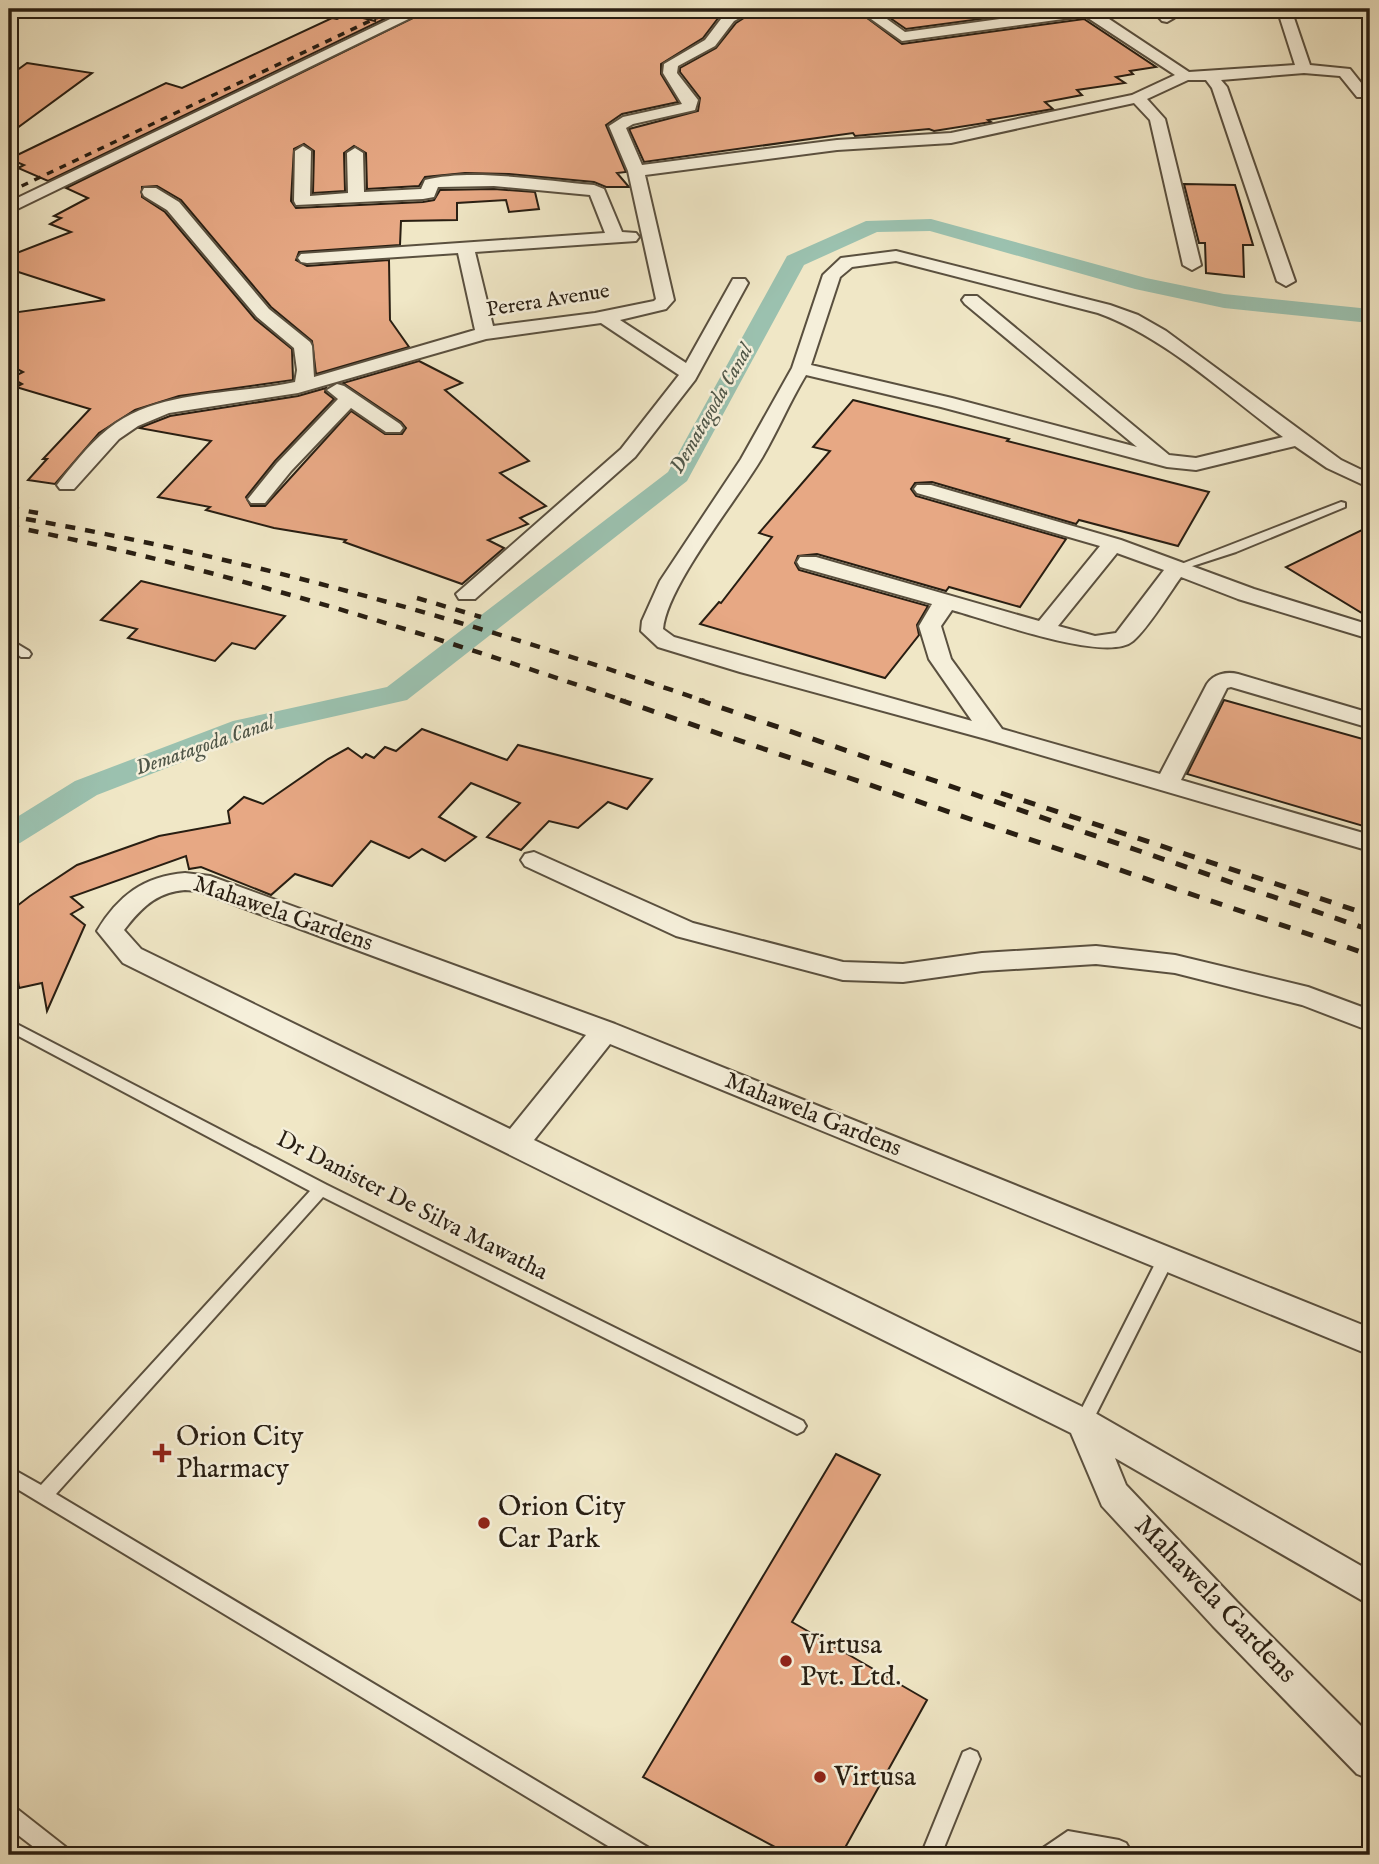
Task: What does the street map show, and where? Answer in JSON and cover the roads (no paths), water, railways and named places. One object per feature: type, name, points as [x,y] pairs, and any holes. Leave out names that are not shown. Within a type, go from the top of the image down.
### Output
[{"type":"street","points":[[9,208],[422,9]]},
{"type":"street","name":"Perera Avenue","points":[[66,485],[107,438],[130,422],[152,412],[201,402],[273,393],[485,333],[649,309],[666,300],[636,171],[617,126],[628,120],[690,107],[690,100],[670,73],[671,64],[710,43],[729,18],[749,9]]},
{"type":"street","points":[[864,9],[902,37],[1087,10],[1186,76]]},
{"type":"street","points":[[1286,15],[1304,69]]},
{"type":"street","points":[[636,171],[837,145],[951,138],[997,131],[1137,97],[1186,76],[1304,69],[1345,72],[1362,94]]},
{"type":"street","points":[[1210,76],[1219,88],[1231,119],[1286,281]]},
{"type":"street","points":[[1137,97],[1157,119],[1192,265]]},
{"type":"street","points":[[303,151],[302,201],[423,194],[428,193],[431,183],[460,181],[495,181],[594,190],[598,193],[616,239]]},
{"type":"street","points":[[355,153],[356,197]]},
{"type":"street","points":[[150,192],[173,206],[263,313],[303,346],[306,370],[313,381],[363,406],[393,428]]},
{"type":"street","points":[[307,258],[651,236]]},
{"type":"street","points":[[465,247],[485,333]]},
{"type":"street","points":[[1370,482],[1334,464],[1159,335],[1132,319],[1104,309],[896,256],[847,261],[832,275],[801,368],[751,459],[671,581],[653,621],[652,631],[666,642],[748,667],[994,734],[1370,843]]},
{"type":"street","points":[[467,594],[628,453],[686,380],[739,283]]},
{"type":"street","points":[[971,300],[1167,461]]},
{"type":"street","points":[[603,317],[688,372]]},
{"type":"street","points":[[801,368],[945,402],[1167,461],[1196,464],[1298,439]]},
{"type":"street","points":[[258,499],[284,467],[349,399]]},
{"type":"street","points":[[924,489],[1114,544],[1246,594],[1370,632]]},
{"type":"street","points":[[1044,629],[1096,562],[1114,544]]},
{"type":"street","points":[[808,562],[1102,645],[1124,638],[1177,568]]},
{"type":"street","points":[[947,601],[930,626],[940,659],[994,734]]},
{"type":"street","points":[[1167,783],[1218,684],[1223,681],[1230,679],[1370,721]]},
{"type":"street","points":[[534,860],[685,930],[843,971],[903,973],[982,962],[1096,955],[1175,964],[1308,998],[1370,1021]]},
{"type":"street","name":"Mahawela Gardens","points":[[1370,1342],[1167,1257],[605,1031],[201,882],[179,879],[147,890],[124,908],[110,931],[132,956],[1083,1423],[1370,1589]]},
{"type":"street","points":[[514,1145],[605,1031]]},
{"type":"street","name":"Mahawela Gardens","points":[[1083,1423],[1114,1494],[1225,1614],[1370,1761]]},
{"type":"lane","points":[[1177,568],[1232,550],[1341,506]]},
{"type":"lane","points":[[9,643],[24,654]]},
{"type":"lane","name":"Dr Danister De Silva Mawatha","points":[[9,1025],[321,1189],[797,1426]]},
{"type":"lane","points":[[43,1496],[321,1189]]},
{"type":"lane","points":[[1083,1423],[1167,1257]]},
{"type":"lane","points":[[9,1475],[642,1855]]},
{"type":"lane","points":[[931,1855],[970,1759]]},
{"type":"lane","points":[[9,1815],[60,1855]]},
{"type":"lane","points":[[1050,1855],[1068,1841],[1119,1850],[1123,1855]]},
{"type":"waterway","name":"Dematagoda Canal","points":[[9,836],[86,788],[244,728],[397,694],[678,476],[795,261],[874,226],[931,225],[1143,284],[1224,301],[1370,316]]},
{"type":"railway","points":[[9,192],[395,9]]},
{"type":"railway","points":[[9,508],[38,513]]},
{"type":"railway","points":[[26,519],[199,554],[369,597],[537,646],[704,701]]},
{"type":"railway","points":[[9,526],[165,561],[320,603],[625,701]]},
{"type":"railway","points":[[417,598],[481,617]]},
{"type":"railway","points":[[620,700],[1370,955]]},
{"type":"railway","points":[[699,700],[1370,930]]},
{"type":"railway","points":[[1001,793],[1370,915]]},
{"type":"place","name":"Orion City Pharmacy","points":[[162,1453]]},
{"type":"place","name":"Orion City Car Park","points":[[484,1523]]},
{"type":"place","name":"Virtusa Pvt. Ltd.","points":[[786,1661]]},
{"type":"place","name":"Virtusa","points":[[820,1777]]}]
